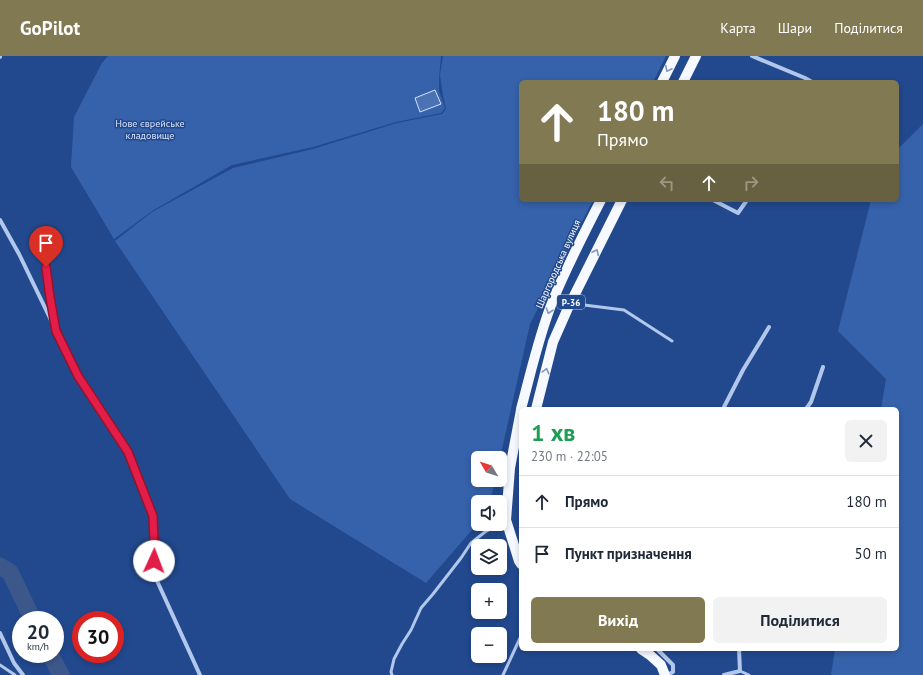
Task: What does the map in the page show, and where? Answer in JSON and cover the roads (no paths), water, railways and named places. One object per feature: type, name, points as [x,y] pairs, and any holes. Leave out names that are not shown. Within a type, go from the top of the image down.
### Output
[{"type":"main road","points":[[663,80],[675,56]]},
{"type":"main road","points":[[683,80],[696,56]]},
{"type":"main road","name":"Шаргородська вулиця","points":[[522,407],[540,337],[553,300],[568,265],[600,202]]},
{"type":"main road","name":"Р-36","points":[[537,407],[554,342],[568,308],[621,202]]},
{"type":"main road","name":"Шаргородська вулиця","points":[[506,495],[519,420]]},
{"type":"main road","name":"Шаргородська вулиця","points":[[506,531],[519,561]]},
{"type":"main road","points":[[644,651],[661,665],[666,675]]},
{"type":"street","points":[[752,56],[808,80]]},
{"type":"street","points":[[717,202],[738,213],[746,202]]},
{"type":"street","points":[[0,220],[19,254],[78,376],[128,452],[153,516],[153,572],[200,675]]},
{"type":"street","points":[[724,407],[768,327]]},
{"type":"street","points":[[807,407],[811,402],[823,367]]},
{"type":"street","points":[[0,634],[14,663],[23,675]]},
{"type":"street","points":[[659,651],[673,664],[673,672],[666,675]]},
{"type":"street","points":[[724,675],[740,671],[739,651]]},
{"type":"lane","points":[[46,267],[56,331]]},
{"type":"lane","points":[[568,308],[584,305],[624,310],[672,341]]},
{"type":"lane","points":[[392,675],[391,672],[394,659],[411,630],[421,608],[461,558],[471,543],[487,531]]},
{"type":"lane","points":[[503,675],[519,640]]},
{"type":"lane","points":[[0,666],[15,675]]},
{"type":"lane","points":[[740,671],[749,675]]},
{"type":"waterway","points":[[0,566],[10,572],[29,611]]},
{"type":"waterway","points":[[55,663],[61,675]]},
{"type":"park label","name":"Нове єврейське кладовище","points":[[150,128]]}]
